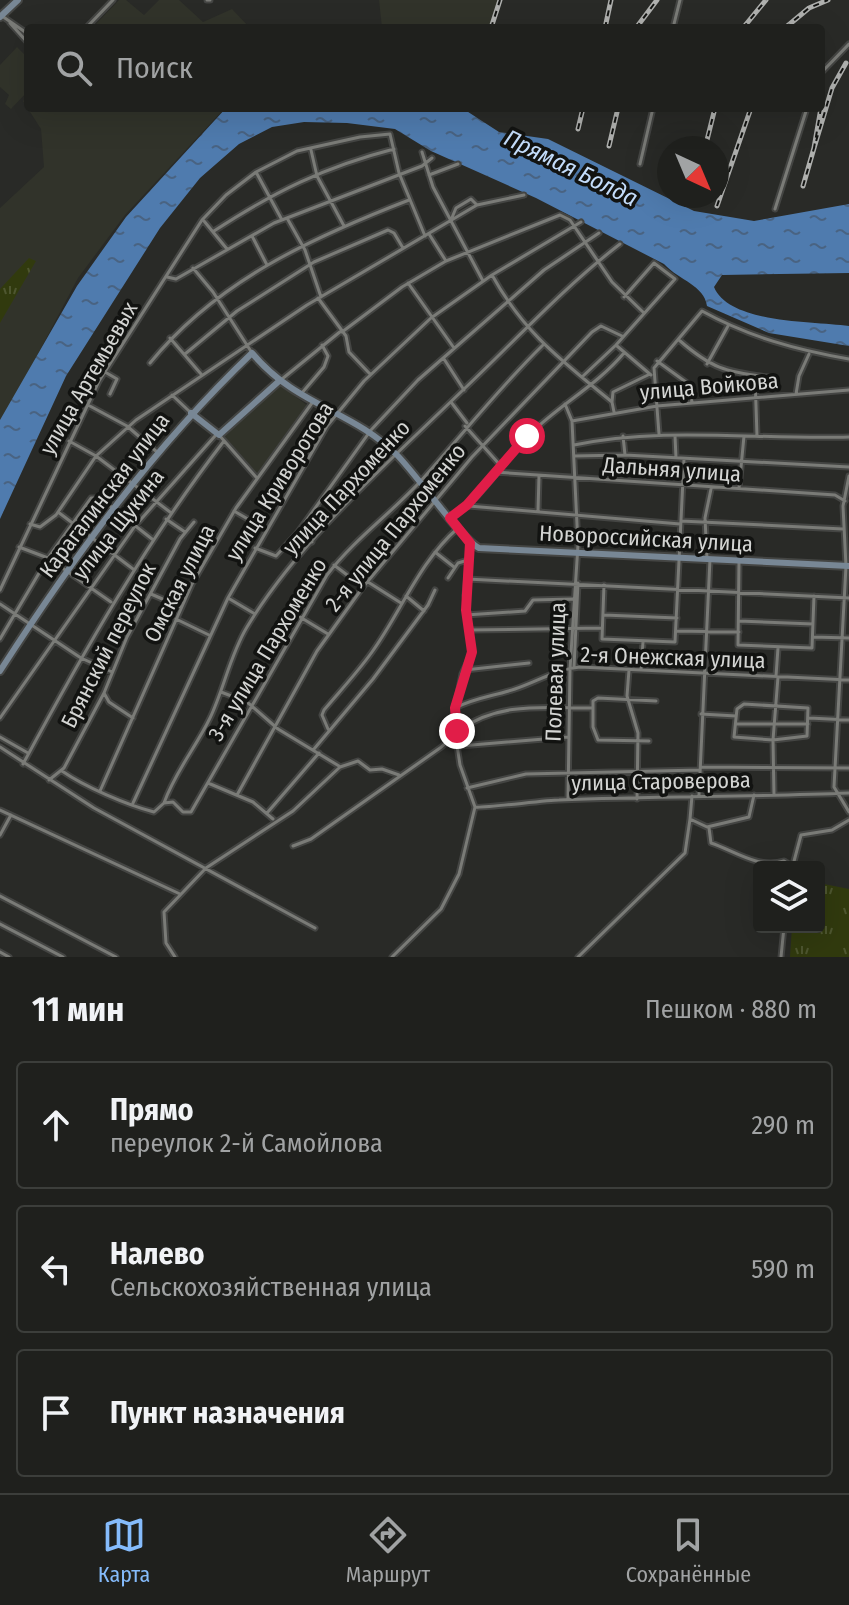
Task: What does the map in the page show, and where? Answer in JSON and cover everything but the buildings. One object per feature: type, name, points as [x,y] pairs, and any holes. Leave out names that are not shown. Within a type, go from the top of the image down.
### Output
[{"type":"street","points":[[18,0],[1,16],[24,32]]},
{"type":"street","points":[[90,24],[113,0]]},
{"type":"street","points":[[674,24],[680,0]]},
{"type":"street","points":[[10,23],[24,39]]},
{"type":"street","points":[[825,69],[849,44]]},
{"type":"street","points":[[640,164],[652,112]]},
{"type":"street","points":[[775,209],[806,112]]},
{"type":"street","name":"улица Артемьевых","points":[[0,590],[29,523],[105,372],[202,220],[226,195],[256,172],[297,151],[390,134],[394,149]]},
{"type":"street","points":[[311,148],[317,172],[344,226]]},
{"type":"street","points":[[214,231],[270,195],[317,172],[394,149],[409,200],[427,235],[446,261]]},
{"type":"street","points":[[422,152],[429,175],[483,281]]},
{"type":"street","points":[[167,277],[176,279],[251,235],[331,200],[426,165],[432,158]]},
{"type":"street","points":[[429,175],[458,164]]},
{"type":"street","points":[[256,172],[302,246],[320,297],[341,331],[349,352],[370,374]]},
{"type":"street","points":[[29,523],[40,527],[58,512],[96,456],[127,426],[201,374],[320,297],[477,205],[524,195]]},
{"type":"street","points":[[451,221],[456,208],[471,199],[477,205]]},
{"type":"street","points":[[150,363],[170,338],[216,296],[302,246],[409,200]]},
{"type":"street","name":"улица Щукина","points":[[0,718],[156,500],[278,382],[341,331],[408,283],[446,261],[554,216],[572,223],[574,229]]},
{"type":"street","points":[[202,220],[227,249]]},
{"type":"street","name":"улица Криворотова","points":[[133,803],[209,635],[254,547],[337,414],[370,374],[431,318],[492,275],[574,229],[581,222]]},
{"type":"street","points":[[574,229],[624,297],[644,313]]},
{"type":"street","points":[[185,354],[229,319],[310,265],[392,230],[403,248]]},
{"type":"street","points":[[254,547],[272,557],[298,532],[332,481],[418,380],[506,302],[599,233]]},
{"type":"street","points":[[251,235],[267,265]]},
{"type":"street","name":"улица Пархоменко","points":[[164,803],[173,778],[209,721],[239,643],[255,614],[312,542],[525,327],[620,244]]},
{"type":"street","points":[[582,377],[616,345],[675,279],[654,263],[624,297]]},
{"type":"street","points":[[193,268],[216,296],[245,345],[278,382],[370,434],[396,454],[470,543],[466,615],[472,652],[455,708],[460,765],[475,807],[459,874],[441,909],[392,957]]},
{"type":"street","points":[[492,275],[506,302],[525,327],[612,402]]},
{"type":"street","points":[[408,283],[454,349]]},
{"type":"street","points":[[659,434],[652,375],[657,361],[702,311],[728,326],[809,354],[849,359]]},
{"type":"street","name":"2-я улица Пархоменко","points":[[237,795],[329,635],[363,587],[482,447],[564,360],[601,326],[622,336]]},
{"type":"street","points":[[707,364],[728,326]]},
{"type":"street","points":[[170,338],[201,374]]},
{"type":"street","points":[[678,339],[707,364],[768,377]]},
{"type":"street","points":[[299,396],[326,363],[328,356],[322,345]]},
{"type":"street","name":"3-я улица Пархоменко","points":[[164,803],[173,802],[187,813],[196,806],[300,617],[334,565],[420,480],[466,424],[543,345]]},
{"type":"street","points":[[616,345],[652,375]]},
{"type":"street","name":"Карагалинская улица","points":[[0,671],[132,482],[191,413],[252,353]]},
{"type":"street","points":[[328,729],[322,715],[324,710],[370,655],[467,505],[500,465],[565,404],[593,386],[624,353]]},
{"type":"street","points":[[796,394],[799,376],[809,354]]},
{"type":"street","points":[[444,359],[464,390]]},
{"type":"street","points":[[657,361],[690,385],[692,403]]},
{"type":"street","points":[[105,372],[117,379],[110,394]]},
{"type":"street","points":[[614,412],[613,392],[652,375]]},
{"type":"street","points":[[755,376],[757,436]]},
{"type":"street","name":"улица Войкова","points":[[572,421],[657,406],[849,390]]},
{"type":"street","points":[[172,395],[219,437],[257,477]]},
{"type":"street","points":[[451,402],[482,447],[500,465]]},
{"type":"street","name":"Омская улица","points":[[100,791],[181,607],[234,511],[312,403]]},
{"type":"street","name":"Полевая улица","points":[[565,404],[572,421],[578,552],[573,599],[568,799]]},
{"type":"street","points":[[88,405],[127,426],[157,452]]},
{"type":"street","points":[[574,445],[623,436],[659,434],[849,437]]},
{"type":"street","points":[[623,436],[625,455]]},
{"type":"street","points":[[675,436],[676,458]]},
{"type":"street","points":[[739,490],[744,436]]},
{"type":"street","points":[[23,764],[112,602],[219,437]]},
{"type":"street","points":[[69,441],[96,456],[170,512]]},
{"type":"street","points":[[574,456],[625,455],[849,467]]},
{"type":"street","points":[[604,585],[604,640],[672,642],[677,618],[684,459]]},
{"type":"street","name":"Дальняя улица","points":[[495,472],[835,495],[845,501]]},
{"type":"street","points":[[538,511],[539,476]]},
{"type":"street","points":[[843,529],[849,476]]},
{"type":"street","points":[[699,795],[709,559],[706,500],[711,489]]},
{"type":"street","points":[[0,639],[48,558],[94,497],[153,540]]},
{"type":"street","points":[[467,505],[577,516],[843,529],[847,532],[834,787],[849,812]]},
{"type":"street","points":[[234,511],[265,529]]},
{"type":"street","points":[[58,512],[133,569]]},
{"type":"street","points":[[166,519],[185,532]]},
{"type":"street","name":"Брянский переулок","points":[[49,780],[62,771],[104,693],[151,594],[185,532],[194,522]]},
{"type":"street","points":[[298,532],[312,542]]},
{"type":"street","name":"Новороссийская улица","points":[[470,543],[483,549],[847,566]]},
{"type":"street","points":[[19,547],[48,558],[112,602]]},
{"type":"street","points":[[435,552],[454,567]]},
{"type":"street","points":[[448,578],[454,567],[468,560]]},
{"type":"street","points":[[739,561],[738,645],[812,648],[814,596]]},
{"type":"street","points":[[334,565],[363,587]]},
{"type":"street","points":[[467,579],[846,598]]},
{"type":"street","points":[[368,582],[401,603]]},
{"type":"street","points":[[574,626],[576,583]]},
{"type":"street","points":[[314,749],[373,679],[424,611],[435,590]]},
{"type":"street","points":[[151,594],[181,607]]},
{"type":"street","points":[[406,596],[424,611]]},
{"type":"street","points":[[228,598],[255,614]]},
{"type":"street","points":[[466,615],[525,611],[533,600],[573,599]]},
{"type":"street","points":[[0,604],[81,658],[112,672]]},
{"type":"street","points":[[603,614],[677,618]]},
{"type":"street","points":[[300,617],[329,635]]},
{"type":"street","points":[[176,619],[209,635]]},
{"type":"street","points":[[739,621],[813,624]]},
{"type":"street","points":[[469,630],[574,626],[602,628]]},
{"type":"street","points":[[676,631],[739,632]]},
{"type":"street","points":[[813,637],[849,638]]},
{"type":"street","points":[[641,670],[643,642]]},
{"type":"street","points":[[774,795],[773,740],[778,648]]},
{"type":"street","points":[[465,670],[529,663]]},
{"type":"street","name":"2-я Онежская улица","points":[[455,708],[572,668],[849,680]]},
{"type":"street","points":[[629,670],[629,699],[638,741],[637,799]]},
{"type":"street","points":[[221,692],[251,706],[274,726],[340,767]]},
{"type":"street","points":[[104,693],[109,702],[133,718]]},
{"type":"street","points":[[649,741],[598,740],[592,708],[595,698],[656,701]]},
{"type":"street","points":[[744,704],[775,705],[806,707],[809,718],[806,737],[737,739],[737,709],[744,704]]},
{"type":"street","points":[[293,846],[323,831],[440,748],[457,731],[498,711],[592,708]]},
{"type":"street","points":[[701,714],[736,716]]},
{"type":"street","points":[[809,718],[849,720]]},
{"type":"street","points":[[735,724],[808,724]]},
{"type":"street","points":[[0,737],[11,746],[29,753]]},
{"type":"street","points":[[460,746],[568,737]]},
{"type":"street","points":[[0,747],[49,780],[315,928]]},
{"type":"street","points":[[267,813],[319,753]]},
{"type":"street","points":[[175,957],[166,943],[162,921],[164,912],[206,868],[293,811],[340,767],[358,761],[370,770],[382,769],[399,775]]},
{"type":"street","points":[[467,788],[516,775],[700,768],[849,768]]},
{"type":"street","points":[[62,771],[100,791],[154,812],[164,803]]},
{"type":"street","points":[[208,783],[237,795],[267,813],[274,821]]},
{"type":"street","name":"улица Староверова","points":[[475,807],[483,809],[513,802],[568,799],[849,793]]},
{"type":"street","points":[[690,819],[707,827],[749,817],[754,795]]},
{"type":"street","points":[[578,957],[685,853],[692,796]]},
{"type":"street","points":[[0,810],[180,894]]},
{"type":"street","points":[[0,835],[11,815]]},
{"type":"street","points":[[793,861],[801,835],[832,830],[849,820]]},
{"type":"street","points":[[707,827],[711,843],[733,855],[758,861]]},
{"type":"street","points":[[0,896],[116,957]]},
{"type":"street","points":[[0,924],[63,957]]},
{"type":"street","points":[[781,957],[783,933]]},
{"type":"street","points":[[0,952],[9,957]]},
{"type":"shaded area","points":[[119,0],[126,0],[144,15],[159,0],[179,0],[203,22],[232,9],[246,24],[96,24]]},
{"type":"shaded area","points":[[379,0],[498,0],[490,24],[382,24]]},
{"type":"shaded area","points":[[17,47],[24,54],[24,95],[11,109],[5,104],[9,95],[0,87],[0,65]]},
{"type":"shaded area","points":[[30,112],[221,112],[125,215],[78,278],[0,426],[0,208],[44,167],[41,129]]},
{"type":"shaded area","points":[[280,385],[308,406],[256,475],[223,435]]},
{"type":"green space","points":[[29,258],[36,261],[0,323],[0,289]]},
{"type":"green space","points":[[825,884],[849,889],[849,957],[790,957],[792,933],[825,933]]},
{"type":"water","name":"Прямая Болда","points":[[222,112],[468,112],[499,132],[548,139],[657,193],[657,208],[688,208],[754,221],[849,204],[849,273],[722,275],[714,287],[723,299],[736,308],[754,314],[849,326],[849,346],[769,333],[707,306],[696,288],[664,264],[536,198],[431,151],[395,129],[304,122],[272,127],[239,144],[200,178],[160,228],[66,376],[0,519],[0,420],[77,286],[126,217]]},
{"type":"railway","points":[[492,24],[500,0]]},
{"type":"railway","points":[[606,24],[611,0]]},
{"type":"railway","points":[[639,24],[657,0]]},
{"type":"railway","points":[[746,24],[766,0]]},
{"type":"railway","points":[[790,24],[809,8],[828,0]]},
{"type":"railway","points":[[825,111],[832,88],[846,63]]},
{"type":"railway","points":[[578,129],[582,112]]},
{"type":"railway","points":[[609,146],[617,112]]},
{"type":"railway","points":[[708,136],[714,112]]},
{"type":"railway","points":[[729,171],[750,112]]},
{"type":"railway","points":[[820,112],[814,148],[825,112]]},
{"type":"railway","points":[[803,186],[814,148]]},
{"type":"route","points":[[457,731],[453,719],[455,708],[462,674],[472,652],[465,595],[470,543],[450,518],[467,505],[527,436]]}]
